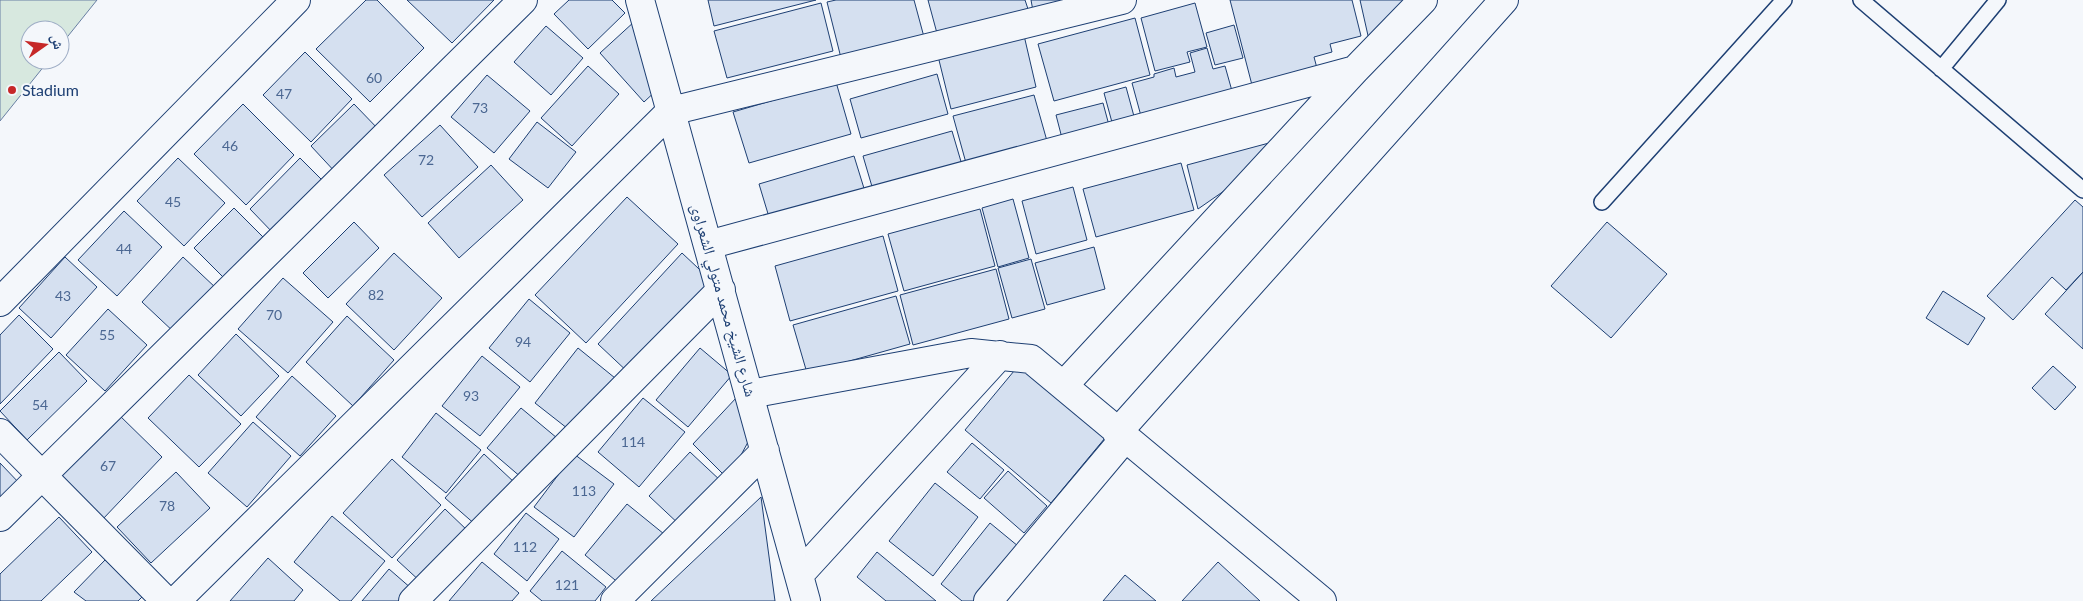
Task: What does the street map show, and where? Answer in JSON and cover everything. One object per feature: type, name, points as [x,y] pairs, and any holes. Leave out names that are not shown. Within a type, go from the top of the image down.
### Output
[{"type":"street","points":[[0,302],[296,0]]},
{"type":"street","points":[[0,517],[523,0]]},
{"type":"street","name":"شارع الشيخ محمد متولي الشعراوى","points":[[640,0],[803,588]]},
{"type":"street","points":[[176,601],[671,111],[1122,0]]},
{"type":"street","points":[[1064,385],[1355,70],[1423,0]]},
{"type":"street","points":[[988,601],[1121,436],[1504,0]]},
{"type":"street","points":[[708,245],[1355,70]]},
{"type":"street","points":[[413,601],[721,290]]},
{"type":"street","points":[[750,394],[971,352],[1031,359],[1064,385],[1121,436],[1322,601]]},
{"type":"street","points":[[803,588],[1000,355]]},
{"type":"street","points":[[0,433],[166,601]]},
{"type":"street","points":[[615,601],[765,451]]},
{"type":"lane","points":[[1602,202],[1784,0]]},
{"type":"lane","points":[[1861,0],[2083,190]]},
{"type":"lane","points":[[1941,69],[1998,0]]},
{"type":"shaded area","name":"Stadium","points":[[0,0],[97,0],[70,34],[70,20],[20,20],[20,70],[41,70],[0,121]]},
{"type":"building","points":[[366,0],[377,0],[424,48],[370,102],[316,49]]},
{"type":"building","points":[[407,0],[494,0],[452,43]]},
{"type":"building","points":[[569,0],[612,0],[625,13],[588,49],[554,14]]},
{"type":"building","points":[[708,0],[816,0],[714,26]]},
{"type":"building","points":[[836,0],[914,0],[924,37],[841,58],[827,2]]},
{"type":"building","points":[[928,0],[1025,0],[1029,12],[938,37]]},
{"type":"building","points":[[1031,0],[1079,0],[1033,11]]},
{"type":"building","points":[[1230,0],[1352,0],[1361,36],[1330,44],[1332,52],[1314,57],[1318,72],[1253,89]]},
{"type":"building","points":[[1360,0],[1411,0],[1369,40]]},
{"type":"building","points":[[821,3],[833,51],[727,78],[714,31]]},
{"type":"building","points":[[1195,3],[1207,47],[1187,52],[1190,62],[1155,71],[1141,18]]},
{"type":"building","points":[[1135,18],[1150,75],[1054,101],[1038,44]]},
{"type":"building","points":[[635,21],[660,87],[644,102],[600,53]]},
{"type":"building","points":[[1234,25],[1243,58],[1215,65],[1206,33]]},
{"type":"building","points":[[546,26],[583,58],[551,95],[514,62]]},
{"type":"building","points":[[1023,31],[1036,87],[951,109],[937,52]]},
{"type":"building","points":[[1207,48],[1213,69],[1225,66],[1232,91],[1141,116],[1132,83],[1154,77],[1154,74],[1174,68],[1176,77],[1195,72],[1190,53]]},
{"type":"building","points":[[305,52],[352,99],[311,142],[263,95]]},
{"type":"building","points":[[588,66],[619,94],[572,146],[541,118]]},
{"type":"building","points":[[937,74],[948,114],[861,138],[850,99]]},
{"type":"building","points":[[487,75],[530,111],[494,153],[451,117]]},
{"type":"building","points":[[836,82],[851,134],[749,163],[733,112]]},
{"type":"building","points":[[1126,87],[1135,120],[1113,126],[1104,93]]},
{"type":"building","points":[[1034,95],[1047,141],[966,163],[953,116]]},
{"type":"building","points":[[1103,103],[1110,129],[1063,142],[1056,115]]},
{"type":"building","points":[[243,104],[294,155],[246,205],[194,154]]},
{"type":"building","points":[[354,104],[381,132],[337,174],[311,146]]},
{"type":"building","points":[[537,122],[576,152],[548,188],[509,159]]},
{"type":"building","points":[[440,125],[478,167],[422,217],[384,175]]},
{"type":"building","points":[[952,131],[962,165],[873,190],[863,156]]},
{"type":"building","points":[[1269,143],[1270,159],[1198,209],[1187,165]]},
{"type":"building","points":[[854,156],[867,198],[772,227],[759,184]]},
{"type":"building","points":[[178,158],[225,203],[184,246],[137,201]]},
{"type":"building","points":[[300,158],[326,184],[275,235],[250,209]]},
{"type":"building","points":[[1181,163],[1194,210],[1096,237],[1083,189]]},
{"type":"building","points":[[491,165],[523,200],[459,258],[428,223]]},
{"type":"building","points":[[1073,187],[1087,240],[1036,254],[1022,201]]},
{"type":"building","points":[[627,197],[678,244],[586,343],[535,295]]},
{"type":"building","points":[[1013,199],[1029,258],[998,267],[982,208]]},
{"type":"building","points":[[2075,200],[2083,207],[2083,272],[2066,290],[2052,277],[2013,320],[1987,296]]},
{"type":"building","points":[[234,208],[266,240],[226,280],[194,248]]},
{"type":"building","points":[[980,209],[995,266],[904,291],[888,234]]},
{"type":"building","points":[[124,211],[162,247],[117,296],[78,260]]},
{"type":"building","points":[[354,222],[379,248],[328,298],[303,273]]},
{"type":"building","points":[[1607,222],[1667,274],[1611,338],[1551,286]]},
{"type":"building","points":[[883,236],[898,291],[790,321],[775,266]]},
{"type":"building","points":[[1094,247],[1105,289],[1047,305],[1035,263]]},
{"type":"building","points":[[394,253],[442,298],[394,350],[346,304]]},
{"type":"building","points":[[682,253],[715,284],[631,375],[598,344]]},
{"type":"building","points":[[65,257],[97,287],[51,338],[19,308]]},
{"type":"building","points":[[183,257],[217,289],[176,334],[142,302]]},
{"type":"building","points":[[1031,259],[1045,309],[1012,318],[998,268]]},
{"type":"building","points":[[996,269],[1009,319],[913,345],[900,295]]},
{"type":"building","points":[[2083,272],[2083,349],[2045,314]]},
{"type":"building","points":[[283,278],[333,322],[288,373],[238,329]]},
{"type":"building","points":[[1943,291],[1985,318],[1968,345],[1926,318]]},
{"type":"building","points":[[896,296],[910,344],[807,373],[793,325]]},
{"type":"building","points":[[529,299],[570,333],[530,382],[489,348]]},
{"type":"building","points":[[108,309],[147,345],[105,391],[66,355]]},
{"type":"building","points":[[19,315],[53,349],[0,404],[0,335]]},
{"type":"building","points":[[347,316],[394,360],[353,406],[306,362]]},
{"type":"building","points":[[236,334],[279,376],[241,416],[198,375]]},
{"type":"building","points":[[578,348],[615,378],[572,432],[535,403]]},
{"type":"building","points":[[700,348],[732,375],[688,427],[656,400]]},
{"type":"building","points":[[59,352],[87,381],[27,440],[0,411]]},
{"type":"building","points":[[482,356],[520,387],[480,436],[442,406]]},
{"type":"building","points":[[1024,359],[1110,432],[1051,503],[965,430]]},
{"type":"building","points":[[2053,366],[2076,387],[2055,410],[2032,388]]},
{"type":"building","points":[[189,375],[241,424],[199,467],[148,418]]},
{"type":"building","points":[[292,376],[336,416],[300,456],[256,417]]},
{"type":"building","points":[[737,397],[754,431],[728,479],[693,444]]},
{"type":"building","points":[[643,398],[685,432],[639,487],[598,452]]},
{"type":"building","points":[[521,408],[557,438],[522,478],[487,448]]},
{"type":"building","points":[[116,412],[162,457],[102,520],[56,475]]},
{"type":"building","points":[[436,413],[481,450],[446,493],[402,457]]},
{"type":"building","points":[[253,422],[291,456],[247,507],[208,473]]},
{"type":"building","points":[[972,443],[1004,470],[980,499],[947,472]]},
{"type":"building","points":[[690,452],[722,482],[682,527],[649,496]]},
{"type":"building","points":[[484,454],[515,483],[477,526],[445,498]]},
{"type":"building","points":[[574,454],[614,484],[574,537],[534,507]]},
{"type":"building","points":[[392,459],[441,505],[392,558],[343,513]]},
{"type":"building","points":[[0,463],[22,486],[0,508]]},
{"type":"building","points":[[1008,471],[1047,506],[1024,533],[984,498]]},
{"type":"building","points":[[176,472],[210,508],[151,563],[117,527]]},
{"type":"building","points":[[935,483],[978,517],[933,576],[889,541]]},
{"type":"building","points":[[761,497],[775,601],[651,601]]},
{"type":"building","points":[[627,504],[664,534],[621,585],[585,555]]},
{"type":"building","points":[[445,509],[469,532],[422,583],[397,560]]},
{"type":"building","points":[[526,513],[559,539],[527,581],[494,554]]},
{"type":"building","points":[[332,516],[385,561],[351,601],[340,601],[294,562]]},
{"type":"building","points":[[59,517],[92,552],[41,601],[0,601],[0,574]]},
{"type":"building","points":[[990,523],[1024,551],[984,601],[962,601],[941,584]]},
{"type":"building","points":[[562,551],[606,587],[595,601],[542,601],[530,591]]},
{"type":"building","points":[[877,552],[936,601],[886,601],[857,577]]},
{"type":"building","points":[[268,558],[303,590],[294,601],[230,601]]},
{"type":"building","points":[[105,560],[142,597],[138,601],[86,601],[74,592]]},
{"type":"building","points":[[482,562],[519,593],[512,601],[449,601]]},
{"type":"building","points":[[1218,562],[1260,601],[1182,601]]},
{"type":"building","points":[[389,569],[412,589],[402,601],[362,601]]},
{"type":"building","points":[[1125,575],[1156,601],[1103,601]]},
{"type":"place","name":"Stadium","points":[[12,90]]}]
